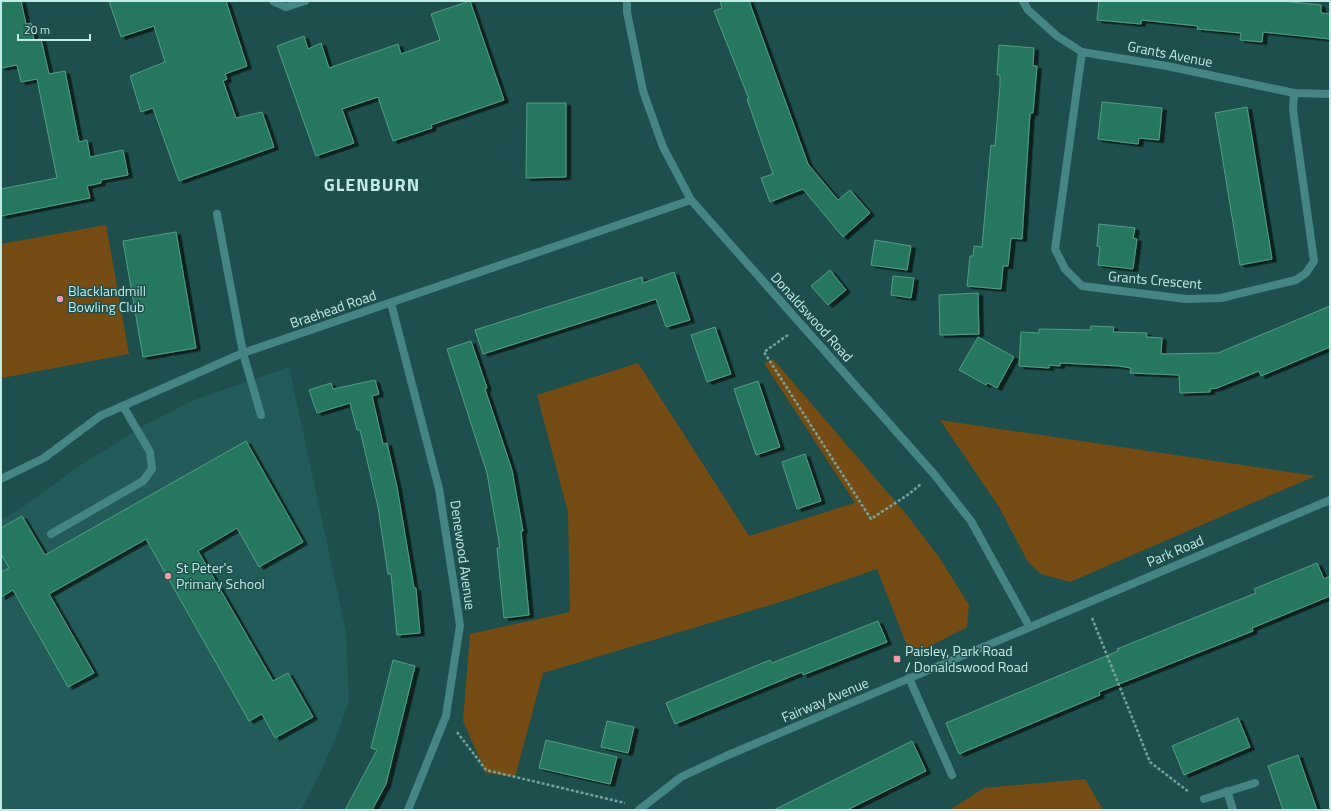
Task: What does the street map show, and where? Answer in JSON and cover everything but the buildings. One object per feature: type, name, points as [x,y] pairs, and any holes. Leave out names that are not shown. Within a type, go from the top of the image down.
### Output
[{"type":"street","points":[[273,1],[286,7],[305,1]]},
{"type":"street","name":"Donaldswood Road","points":[[627,1],[627,12],[643,91],[663,147],[691,200],[933,473],[971,521],[1030,626]]},
{"type":"street","name":"Grants Avenue","points":[[1023,1],[1028,10],[1057,36],[1082,52],[1167,66],[1294,93],[1330,94]]},
{"type":"street","name":"Grants Crescent","points":[[1082,52],[1055,249],[1065,269],[1082,286],[1186,299],[1221,298],[1296,280],[1306,273],[1314,260],[1294,110],[1294,93]]},
{"type":"street","name":"Braehead Road","points":[[1,479],[44,458],[100,416],[243,353],[691,200]]},
{"type":"street","points":[[217,214],[243,353],[261,415]]},
{"type":"street","name":"Denewood Avenue","points":[[391,303],[440,489],[460,625],[446,716],[408,810]]},
{"type":"street","points":[[51,534],[143,481],[152,469],[150,452],[123,406]]},
{"type":"street","name":"Park Road","points":[[1030,626],[1330,500]]},
{"type":"street","name":"Fairway Avenue","points":[[640,808],[681,777],[1030,626]]},
{"type":"street","points":[[910,678],[952,775]]},
{"type":"street","points":[[1204,799],[1255,783]]},
{"type":"street","points":[[1227,791],[1233,810]]},
{"type":"path","points":[[801,325],[764,352],[871,519],[909,494],[933,473]]},
{"type":"path","points":[[1086,603],[1150,762],[1187,791],[1204,799]]},
{"type":"path","points":[[446,716],[486,770],[640,808]]},
{"type":"shaded area","name":"Blacklandmill Bowling Club","points":[[106,225],[129,354],[2,378],[1,244]]},
{"type":"shaded area","points":[[773,359],[906,514],[939,557],[969,605],[967,627],[911,656],[877,569],[790,599],[543,673],[515,777],[486,773],[463,721],[470,634],[570,612],[568,512],[537,395],[638,363],[749,536],[855,503],[764,363]]},
{"type":"shaded area","name":"St Peter's Primary School","points":[[289,367],[346,632],[349,700],[339,730],[323,767],[301,810],[1,810],[1,520],[20,509],[78,467],[145,425],[192,401]]},
{"type":"shaded area","points":[[940,420],[1315,476],[1070,582],[1041,574],[1028,562],[999,507]]},
{"type":"shaded area","points":[[1085,779],[1103,810],[950,810],[984,788]]},
{"type":"place","name":"Blacklandmill Bowling Club","points":[[60,299]]},
{"type":"place","name":"St Peter's Primary School","points":[[168,576]]},
{"type":"place","name":"Paisley, Park Road / Donaldswood Road","points":[[897,659]]},
{"type":"district","name":"GLENBURN","points":[[372,185]]}]
